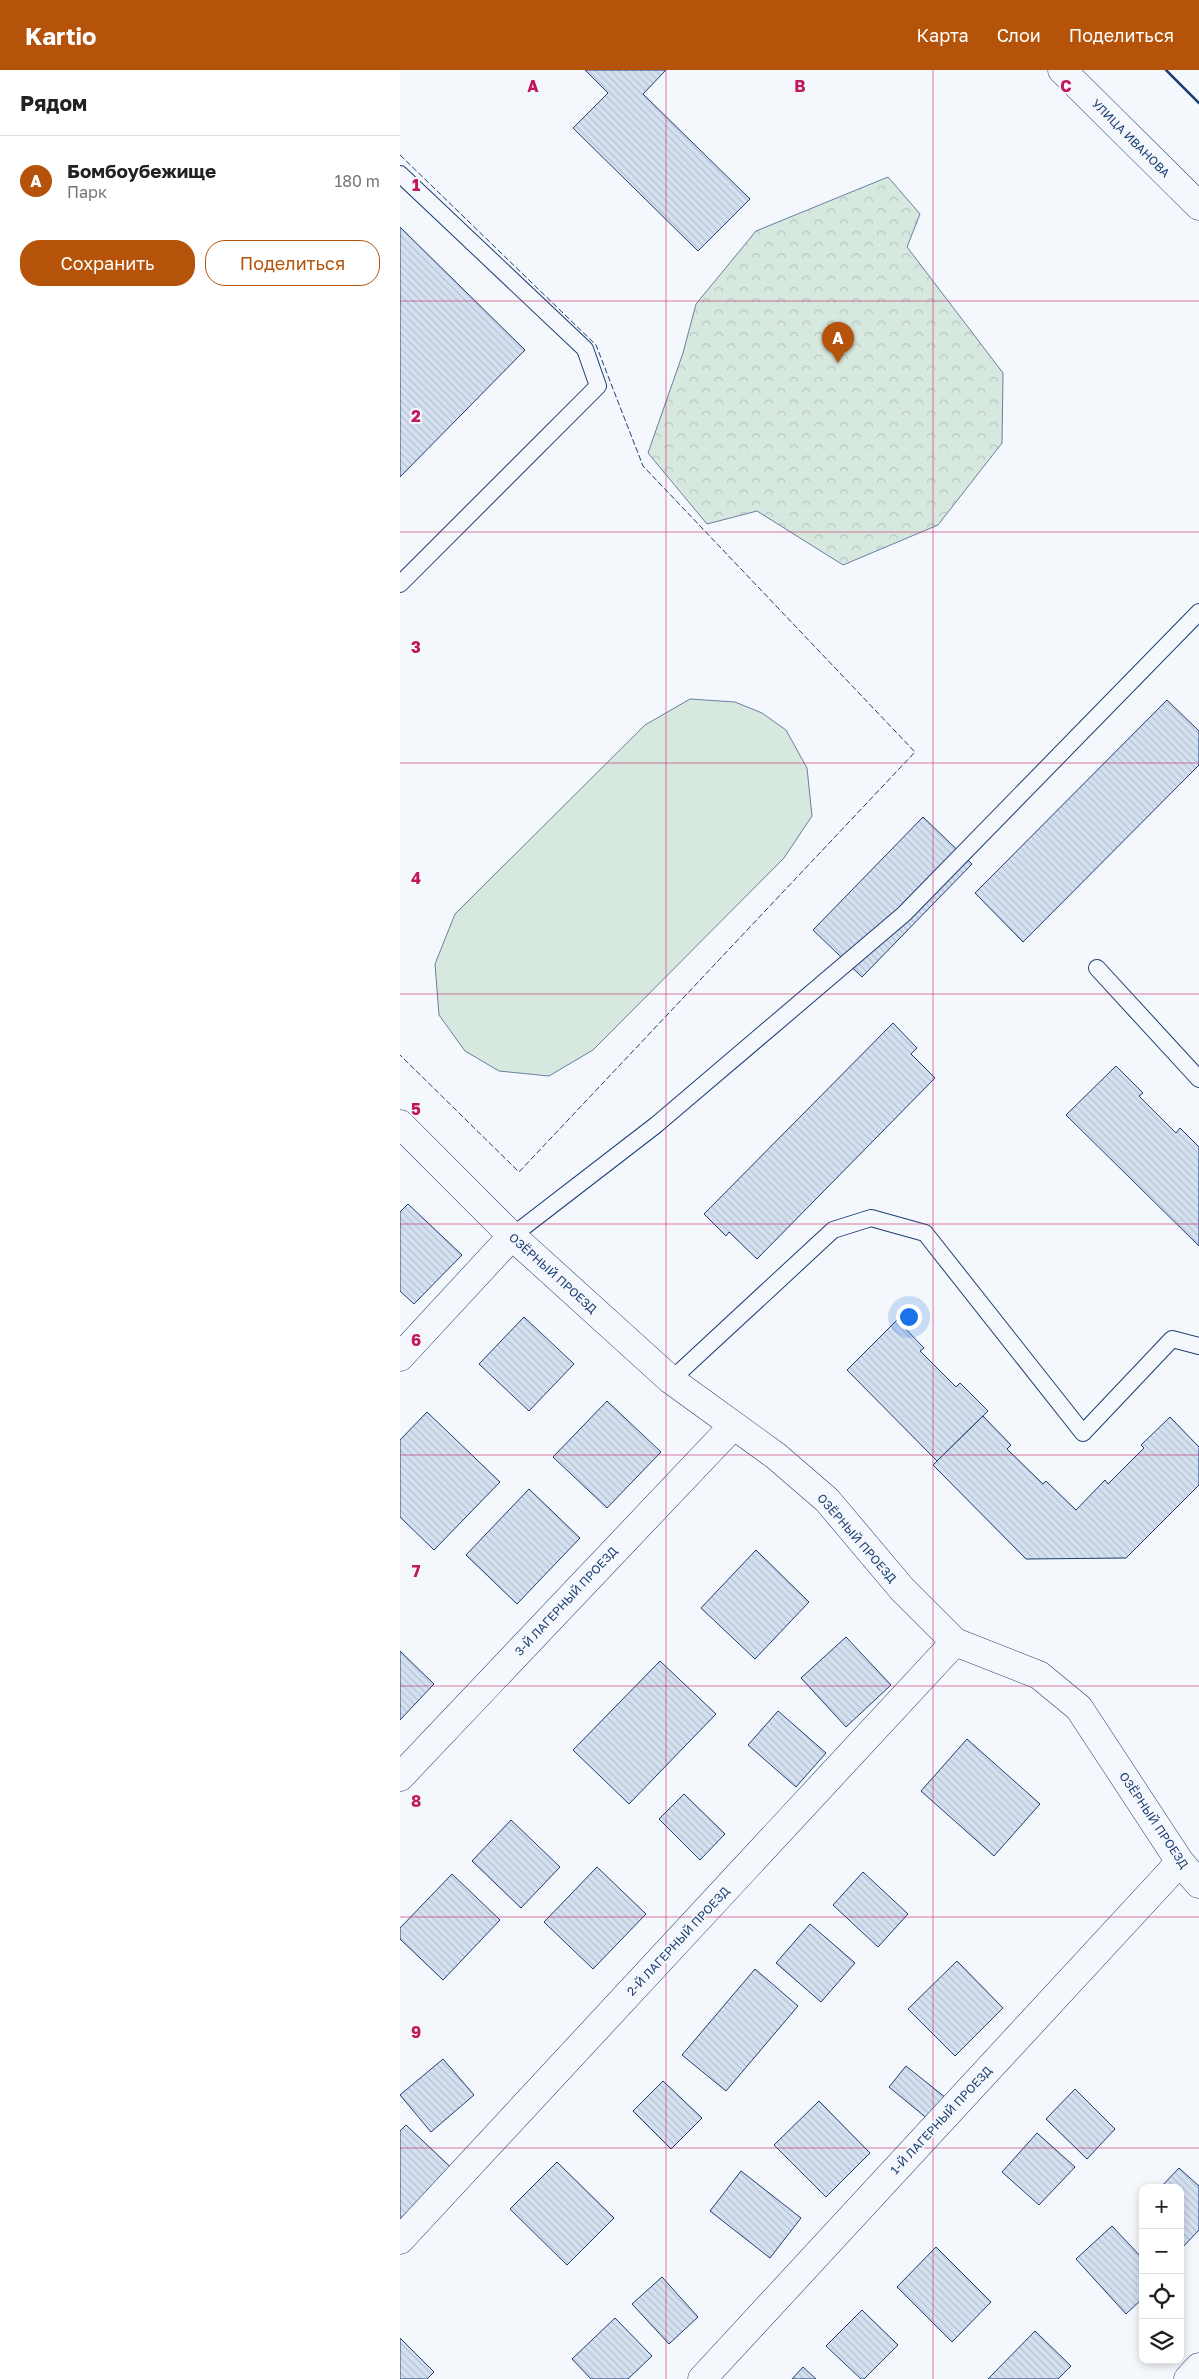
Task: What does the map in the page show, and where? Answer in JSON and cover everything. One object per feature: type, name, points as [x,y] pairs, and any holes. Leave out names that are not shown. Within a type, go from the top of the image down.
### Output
[{"type":"street","name":"УЛИЦА ИВАНОВА","points":[[1062,70],[1199,206]]},
{"type":"street","name":"ОЗЁРНЫЙ ПРОЕЗД","points":[[400,1124],[512,1236],[671,1380],[776,1456],[827,1500],[902,1589],[955,1642],[1039,1675],[1079,1708],[1180,1862],[1199,1884]]},
{"type":"street","points":[[400,1357],[512,1236]]},
{"type":"street","name":"3-Й ЛАГЕРНЫЙ ПРОЕЗД","points":[[400,1777],[733,1426]]},
{"type":"street","name":"2-Й ЛАГЕРНЫЙ ПРОЕЗД","points":[[400,2240],[955,1642]]},
{"type":"street","name":"1-Й ЛАГЕРНЫЙ ПРОЕЗД","points":[[702,2379],[1180,1862]]},
{"type":"street","points":[[1188,2379],[1199,2367]]},
{"type":"lane","points":[[400,584],[598,386],[585,349],[402,181]]},
{"type":"lane","points":[[512,1236],[656,1125],[904,914],[1199,612]]},
{"type":"lane","points":[[1097,968],[1199,1079]]},
{"type":"lane","points":[[671,1380],[833,1230],[871,1218],[925,1233],[1084,1433],[1172,1339],[1199,1346]]},
{"type":"green space","points":[[888,177],[920,214],[907,247],[1003,373],[1002,443],[938,525],[843,565],[757,511],[707,524],[648,453],[683,353],[696,304],[756,231]]},
{"type":"green space","points":[[690,699],[735,702],[762,713],[786,730],[807,768],[812,816],[784,858],[593,1050],[549,1076],[499,1071],[465,1051],[439,1015],[435,964],[455,914],[645,725]]},
{"type":"building","points":[[585,70],[666,70],[643,94],[750,199],[698,251],[573,128],[608,93]]},
{"type":"building","points":[[400,227],[525,350],[400,477]]},
{"type":"building","points":[[1167,700],[1199,731],[1199,765],[1023,942],[975,893]]},
{"type":"building","points":[[923,817],[972,864],[862,977],[813,930]]},
{"type":"building","points":[[893,1023],[917,1048],[911,1054],[935,1078],[757,1259],[729,1232],[726,1236],[704,1214]]},
{"type":"building","points":[[1116,1066],[1143,1093],[1139,1096],[1176,1133],[1180,1128],[1199,1147],[1199,1246],[1066,1115]]},
{"type":"building","points":[[408,1204],[462,1255],[414,1304],[400,1291],[400,1212]]},
{"type":"building","points":[[524,1317],[574,1364],[529,1411],[479,1364]]},
{"type":"building","points":[[897,1320],[924,1348],[920,1351],[956,1387],[960,1383],[988,1411],[937,1461],[847,1370]]},
{"type":"building","points":[[607,1401],[661,1452],[607,1508],[553,1457]]},
{"type":"building","points":[[427,1412],[500,1482],[434,1550],[400,1517],[400,1440]]},
{"type":"building","points":[[983,1416],[1011,1445],[1007,1449],[1043,1484],[1046,1481],[1076,1510],[1105,1480],[1108,1484],[1144,1448],[1141,1445],[1170,1417],[1199,1447],[1199,1485],[1126,1558],[1026,1559],[933,1465]]},
{"type":"building","points":[[529,1489],[580,1538],[517,1604],[466,1555]]},
{"type":"building","points":[[756,1550],[809,1602],[755,1659],[701,1608]]},
{"type":"building","points":[[846,1637],[891,1685],[846,1727],[801,1678]]},
{"type":"building","points":[[400,1651],[434,1684],[400,1720]]},
{"type":"building","points":[[660,1661],[716,1714],[629,1804],[573,1750]]},
{"type":"building","points":[[778,1711],[826,1753],[796,1787],[748,1745]]},
{"type":"building","points":[[967,1739],[1040,1804],[994,1856],[921,1791]]},
{"type":"building","points":[[684,1794],[725,1834],[700,1860],[659,1819]]},
{"type":"building","points":[[511,1820],[560,1867],[521,1908],[472,1861]]},
{"type":"building","points":[[597,1867],[646,1914],[593,1969],[544,1922]]},
{"type":"building","points":[[863,1872],[908,1914],[878,1947],[833,1905]]},
{"type":"building","points":[[452,1874],[500,1920],[443,1980],[400,1939],[400,1928]]},
{"type":"building","points":[[810,1924],[855,1963],[821,2002],[776,1963]]},
{"type":"building","points":[[957,1961],[1003,2008],[955,2056],[908,2009]]},
{"type":"building","points":[[755,1969],[798,2006],[726,2091],[682,2055]]},
{"type":"building","points":[[443,2059],[474,2095],[431,2132],[400,2095]]},
{"type":"building","points":[[906,2066],[946,2098],[929,2120],[889,2087]]},
{"type":"building","points":[[663,2081],[702,2118],[671,2149],[633,2111]]},
{"type":"building","points":[[1075,2089],[1115,2129],[1087,2159],[1046,2119]]},
{"type":"building","points":[[819,2101],[870,2153],[826,2197],[774,2145]]},
{"type":"building","points":[[406,2125],[460,2176],[400,2220],[400,2131]]},
{"type":"building","points":[[1037,2133],[1075,2167],[1039,2205],[1002,2172]]},
{"type":"building","points":[[557,2162],[614,2218],[567,2265],[510,2209]]},
{"type":"building","points":[[1179,2168],[1199,2186],[1199,2230],[1184,2246],[1184,2184],[1164,2184]]},
{"type":"building","points":[[741,2171],[801,2218],[770,2258],[710,2211]]},
{"type":"building","points":[[1112,2226],[1139,2255],[1139,2302],[1126,2314],[1076,2259]]},
{"type":"building","points":[[936,2247],[991,2302],[952,2342],[897,2287]]},
{"type":"building","points":[[662,2277],[698,2317],[669,2344],[632,2304]]},
{"type":"building","points":[[862,2310],[898,2345],[864,2379],[861,2379],[826,2346]]},
{"type":"building","points":[[615,2318],[652,2356],[628,2379],[591,2379],[572,2359]]},
{"type":"building","points":[[1035,2331],[1071,2366],[1058,2379],[988,2379]]},
{"type":"building","points":[[400,2338],[434,2372],[427,2379],[400,2379]]},
{"type":"building","points":[[803,2367],[816,2379],[792,2379]]},
{"type":"fence","points":[[400,155],[596,345],[643,466],[915,752],[519,1172],[400,1055]]},
{"type":"wall","points":[[1166,70],[1199,103]]},
{"type":"place","name":"Бомбоубежище","points":[[838,363]]}]
